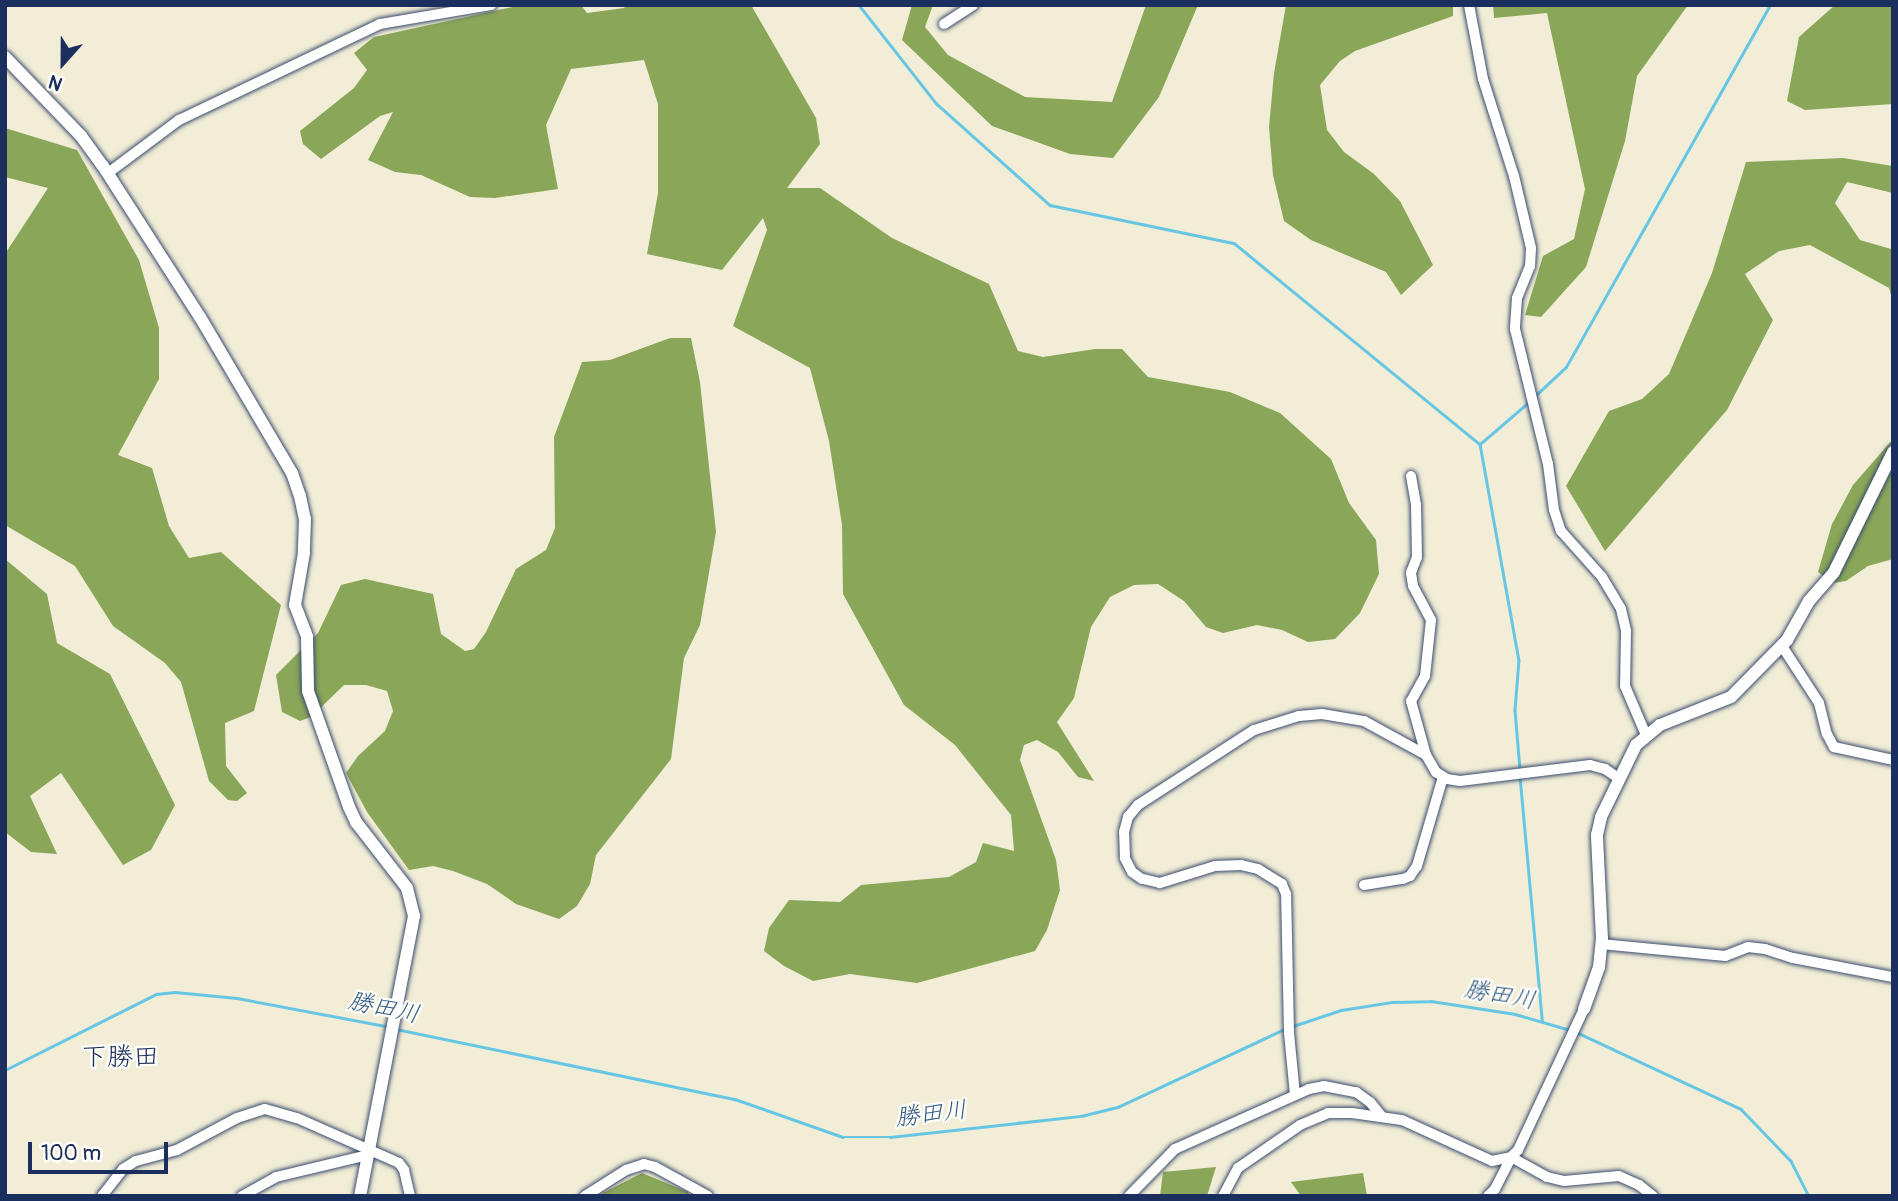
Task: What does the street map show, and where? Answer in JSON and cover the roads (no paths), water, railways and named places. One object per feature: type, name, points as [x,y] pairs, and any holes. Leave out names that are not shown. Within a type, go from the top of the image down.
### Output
[{"type":"street","points":[[108,173],[179,120],[380,24],[491,5]]},
{"type":"street","points":[[944,24],[972,5]]},
{"type":"street","points":[[1469,5],[1483,79],[1514,176],[1531,248],[1530,266],[1517,298],[1515,329],[1548,464],[1554,510],[1562,531],[1602,577],[1621,609],[1626,631],[1625,686],[1646,735]]},
{"type":"street","points":[[5,57],[81,136],[108,173],[201,317],[292,473],[305,519],[304,553],[295,605],[307,636],[308,691],[356,821],[399,875],[412,902],[413,929],[360,1196]]},
{"type":"street","points":[[1488,1196],[1518,1150],[1595,984],[1601,944],[1597,835],[1601,817],[1636,745],[1660,726],[1731,697],[1782,646],[1809,601],[1834,572],[1893,452]]},
{"type":"street","points":[[1410,476],[1416,505],[1417,557],[1410,573],[1413,586],[1431,620],[1425,676],[1411,701],[1426,755],[1436,772],[1460,781],[1590,765],[1605,769],[1620,779]]},
{"type":"street","points":[[1782,646],[1819,703],[1827,734],[1834,747],[1893,760]]},
{"type":"street","points":[[1295,1095],[1289,1032],[1286,894],[1282,884],[1258,869],[1241,865],[1215,866],[1160,883],[1142,879],[1132,872],[1125,858],[1124,832],[1128,817],[1138,805],[1254,730],[1299,716],[1322,714],[1364,721],[1426,755]]},
{"type":"street","points":[[1364,885],[1403,880],[1410,876],[1417,866],[1444,777]]},
{"type":"street","points":[[1601,944],[1726,956],[1748,947],[1893,977]]},
{"type":"street","points":[[1129,1196],[1175,1149],[1295,1095],[1324,1086],[1341,1087],[1370,1102],[1382,1117]]},
{"type":"street","points":[[102,1196],[123,1169],[136,1161],[188,1146],[253,1110],[280,1112],[398,1163],[404,1170],[410,1196]]},
{"type":"street","points":[[1223,1196],[1238,1168],[1300,1125],[1328,1113],[1402,1120],[1492,1161],[1511,1157],[1547,1177],[1564,1181],[1619,1176],[1639,1185],[1653,1196]]},
{"type":"street","points":[[242,1196],[276,1177],[368,1152]]},
{"type":"street","points":[[585,1196],[626,1170],[644,1164],[655,1167],[708,1196]]},
{"type":"waterway","points":[[859,5],[937,104],[1050,205],[1234,243],[1480,444],[1519,660],[1515,710],[1520,770]]},
{"type":"waterway","points":[[1535,396],[1566,367],[1770,5]]},
{"type":"waterway","points":[[1480,444],[1530,401]]},
{"type":"waterway","points":[[1520,776],[1542,1020]]},
{"type":"waterway","name":"勝田川","points":[[5,1070],[156,994],[175,992],[237,998],[390,1027]]},
{"type":"waterway","name":"勝田川","points":[[1293,1026],[1341,1010],[1392,1002],[1431,1001],[1515,1014],[1570,1030]]},
{"type":"waterway","name":"勝田川","points":[[396,1029],[735,1099],[843,1137],[890,1137],[1081,1116],[1118,1107],[1287,1028]]},
{"type":"waterway","name":"勝田川","points":[[1576,1032],[1741,1109],[1791,1161],[1809,1196]]},
{"type":"district","name":"下勝田","points":[[120,1058]]}]
